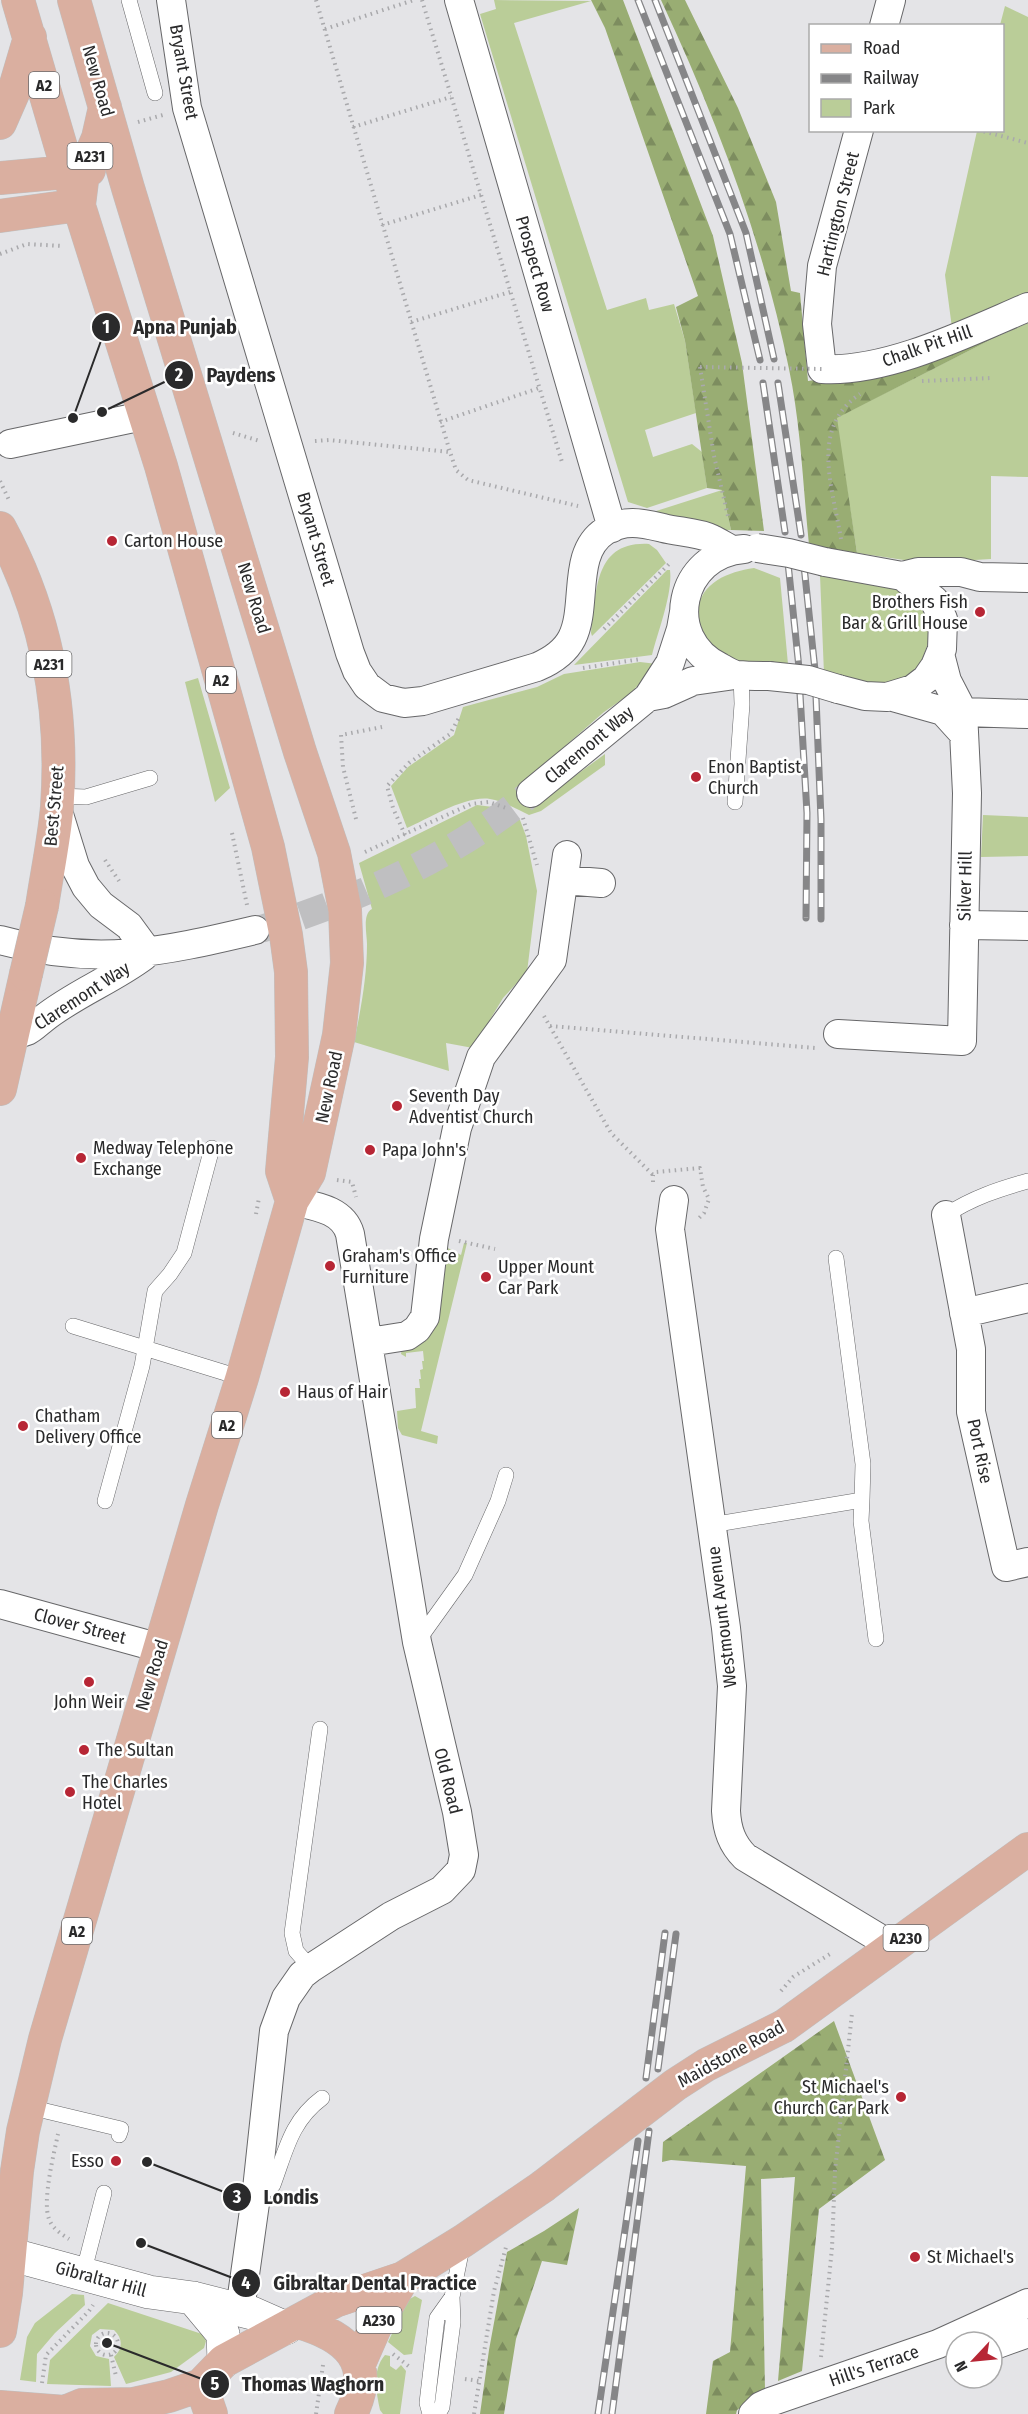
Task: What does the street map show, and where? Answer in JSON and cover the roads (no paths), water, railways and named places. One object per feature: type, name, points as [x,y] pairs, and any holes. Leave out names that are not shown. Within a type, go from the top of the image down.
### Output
[{"type":"main road","name":"New Road","points":[[18,0],[76,170],[79,205],[160,466],[268,847],[291,972],[292,1027],[289,1107],[282,1171],[292,1201]]},
{"type":"main road","name":"New Road","points":[[0,2331],[9,2254],[6,2218],[45,2039],[242,1378],[292,1201],[309,1173],[338,1045],[347,963],[345,910],[334,853],[300,752],[128,188],[74,0]]},
{"type":"main road","points":[[0,123],[15,91],[30,37]]},
{"type":"main road","name":"A231","points":[[76,170],[98,138],[105,107]]},
{"type":"main road","name":"A231","points":[[0,178],[76,170],[104,174],[128,188]]},
{"type":"main road","points":[[2,218],[79,205]]},
{"type":"main road","name":"Best Street","points":[[0,1089],[42,906],[57,802],[56,694],[39,621],[14,554],[6,518]]},
{"type":"main road","name":"Maidstone Road","points":[[206,2399],[224,2361],[343,2298],[403,2278],[463,2241],[542,2187],[675,2085],[706,2065],[784,2026],[1028,1849]]},
{"type":"main road","name":"Maidstone Road","points":[[359,2364],[377,2323],[403,2278]]},
{"type":"main road","points":[[292,2325],[313,2327],[341,2342],[353,2352],[359,2364],[356,2411]]},
{"type":"main road","points":[[0,2408],[120,2405],[206,2399]]},
{"type":"street","name":"Bryant Street","points":[[171,0],[187,108],[350,653],[359,676],[367,686],[379,696],[405,703],[416,703],[537,667],[552,660],[572,640],[576,628],[588,551],[609,516]]},
{"type":"street","name":"Prospect Row","points":[[459,0],[609,516]]},
{"type":"street","points":[[885,24],[891,0]]},
{"type":"street","name":"Hartington Street","points":[[822,369],[817,324],[822,266],[858,132]]},
{"type":"street","name":"Chalk Pit Hill","points":[[822,369],[890,361],[1028,307]]},
{"type":"street","points":[[10,444],[143,416]]},
{"type":"street","points":[[609,516],[709,538],[742,549],[789,553],[902,576],[918,572],[961,572],[980,577],[1028,578]]},
{"type":"street","points":[[663,528],[680,548],[689,570],[682,591],[690,635],[701,655],[738,675]]},
{"type":"street","points":[[682,591],[709,562],[742,549]]},
{"type":"street","points":[[902,576],[934,600],[943,620]]},
{"type":"street","points":[[893,697],[913,689],[926,679],[936,666],[940,654],[943,620],[949,602],[980,577]]},
{"type":"street","name":"Claremont Way","points":[[522,806],[648,697],[670,663],[681,629],[682,591]]},
{"type":"street","name":"Silver Hill","points":[[850,1035],[962,1041],[967,793],[963,722],[949,687],[940,654]]},
{"type":"street","name":"Claremont Way","points":[[648,697],[664,694],[693,681],[738,675],[808,680],[866,696],[893,697]]},
{"type":"street","points":[[893,697],[943,711],[963,722],[1028,714]]},
{"type":"street","name":"Claremont Way","points":[[57,802],[75,866],[86,887],[101,904],[129,926],[148,952]]},
{"type":"street","points":[[369,1342],[407,1336],[423,1322],[428,1306],[434,1239],[457,1128],[481,1057],[553,957],[565,867],[601,883]]},
{"type":"street","name":"Claremont Way","points":[[14,1032],[26,1032],[79,994],[122,971],[148,952],[177,949],[255,918]]},
{"type":"street","points":[[964,925],[1028,926]]},
{"type":"street","points":[[0,940],[56,952],[93,956],[148,952]]},
{"type":"street","name":"Westmount Avenue","points":[[674,1200],[670,1229],[732,1679],[727,1827],[731,1839],[750,1860],[894,1947]]},
{"type":"street","name":"Old Road","points":[[240,2310],[257,2189],[273,2036],[280,2012],[300,1978],[311,1968],[391,1916],[442,1890],[457,1875],[464,1860],[457,1812],[417,1642],[352,1240],[345,1221],[328,1210],[292,1201]]},
{"type":"street","name":"Port Rise","points":[[946,1215],[972,1354],[971,1412],[1006,1567],[1028,1562]]},
{"type":"street","points":[[964,1313],[1028,1298]]},
{"type":"street","name":"Clover Street","points":[[0,1604],[160,1648]]},
{"type":"street","name":"Gibraltar Hill","points":[[9,2254],[88,2288],[149,2292],[193,2298],[292,2325]]},
{"type":"street","points":[[193,2298],[207,2318],[215,2323],[224,2334],[224,2361]]},
{"type":"street","name":"Hill's Terrace","points":[[753,2414],[761,2406],[938,2344],[1028,2303]]},
{"type":"street","points":[[1004,2342],[1028,2333]]},
{"type":"street","points":[[790,2414],[944,2362]]},
{"type":"lane","points":[[129,0],[155,93]]},
{"type":"lane","points":[[735,802],[742,704],[738,675]]},
{"type":"lane","points":[[57,802],[86,797],[150,778]]},
{"type":"lane","points":[[105,1501],[142,1366],[155,1291],[184,1253],[212,1148]]},
{"type":"lane","points":[[946,1215],[959,1206],[993,1191],[1028,1181]]},
{"type":"lane","points":[[836,1258],[863,1464],[861,1521],[876,1640]]},
{"type":"lane","points":[[73,1326],[242,1378]]},
{"type":"lane","points":[[417,1642],[465,1575],[498,1501],[506,1474]]},
{"type":"lane","points":[[711,1524],[862,1500]]},
{"type":"lane","points":[[311,1968],[296,1951],[292,1933],[320,1729]]},
{"type":"lane","points":[[257,2189],[268,2189],[273,2185],[296,2124],[308,2109],[322,2098]]},
{"type":"lane","points":[[29,2107],[120,2129],[119,2135]]},
{"type":"lane","points":[[88,2288],[104,2193]]},
{"type":"lane","points":[[438,2414],[442,2406],[453,2322],[452,2296],[463,2241]]},
{"type":"lane","points":[[430,2414],[427,2403],[437,2318],[452,2296]]},
{"type":"tunnel","points":[[261,929],[333,904],[403,874],[469,837],[531,793]]},
{"type":"railway","points":[[638,0],[730,234],[760,360]]},
{"type":"railway","points":[[655,0],[746,233],[774,359]]},
{"type":"railway","points":[[763,383],[785,532]]},
{"type":"railway","points":[[778,383],[801,535]]},
{"type":"railway","points":[[788,563],[799,668]]},
{"type":"railway","points":[[804,566],[815,670]]},
{"type":"railway","points":[[800,694],[807,813],[806,918]]},
{"type":"railway","points":[[816,697],[821,819],[821,919]]},
{"type":"railway","points":[[646,2078],[665,1933]]},
{"type":"railway","points":[[658,2069],[676,1934]]},
{"type":"railway","points":[[612,2414],[649,2131]]},
{"type":"railway","points":[[598,2414],[638,2141]]},
{"type":"place","name":"Paydens","points":[[102,412]]},
{"type":"place","name":"Apna Punjab","points":[[73,418]]},
{"type":"place","name":"Carton House","points":[[112,541]]},
{"type":"place","name":"Brothers Fish Bar & Grill House","points":[[980,612]]},
{"type":"place","name":"Enon Baptist Church","points":[[696,777]]},
{"type":"place","name":"Seventh Day Adventist Church","points":[[397,1106]]},
{"type":"place","name":"Papa John's","points":[[370,1150]]},
{"type":"place","name":"Medway Telephone Exchange","points":[[81,1158]]},
{"type":"place","name":"Graham's Office Furniture","points":[[330,1266]]},
{"type":"place","name":"Upper Mount Car Park","points":[[486,1277]]},
{"type":"place","name":"Haus of Hair","points":[[285,1392]]},
{"type":"place","name":"Chatham Delivery Office","points":[[23,1426]]},
{"type":"place","name":"John Weir","points":[[89,1682]]},
{"type":"place","name":"The Sultan","points":[[84,1750]]},
{"type":"place","name":"The Charles Hotel","points":[[70,1792]]},
{"type":"place","name":"St Michael's Church Car Park","points":[[901,2097]]},
{"type":"place","name":"Esso","points":[[116,2161]]},
{"type":"place","name":"Londis","points":[[147,2162]]},
{"type":"place","name":"Gibraltar Dental Practice","points":[[141,2243]]},
{"type":"place","name":"St Michael's","points":[[915,2257]]},
{"type":"place","name":"Thomas Waghorn","points":[[107,2343]]}]
